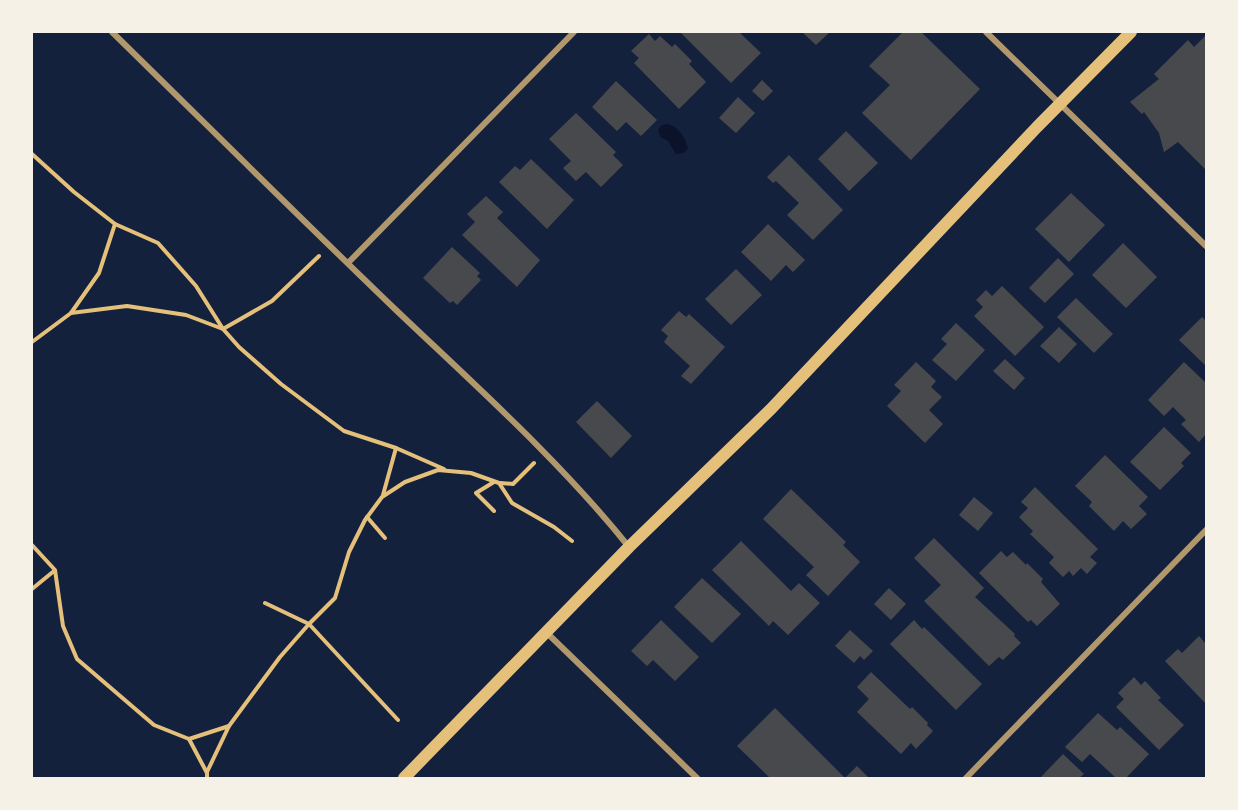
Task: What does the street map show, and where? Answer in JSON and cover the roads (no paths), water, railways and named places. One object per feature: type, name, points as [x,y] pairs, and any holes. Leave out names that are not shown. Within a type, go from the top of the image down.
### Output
[{"type":"main road","points":[[404,778],[629,547],[771,409],[1037,127],[1131,32]]},
{"type":"street","points":[[112,32],[545,452],[603,514],[629,547]]},
{"type":"street","points":[[348,263],[574,32]]},
{"type":"street","points":[[986,32],[1206,246]]},
{"type":"street","points":[[966,778],[1206,530]]},
{"type":"street","points":[[547,633],[697,778]]},
{"type":"water","points":[[666,124],[677,129],[683,136],[688,148],[684,153],[676,154],[668,141],[660,137],[658,130]]}]
